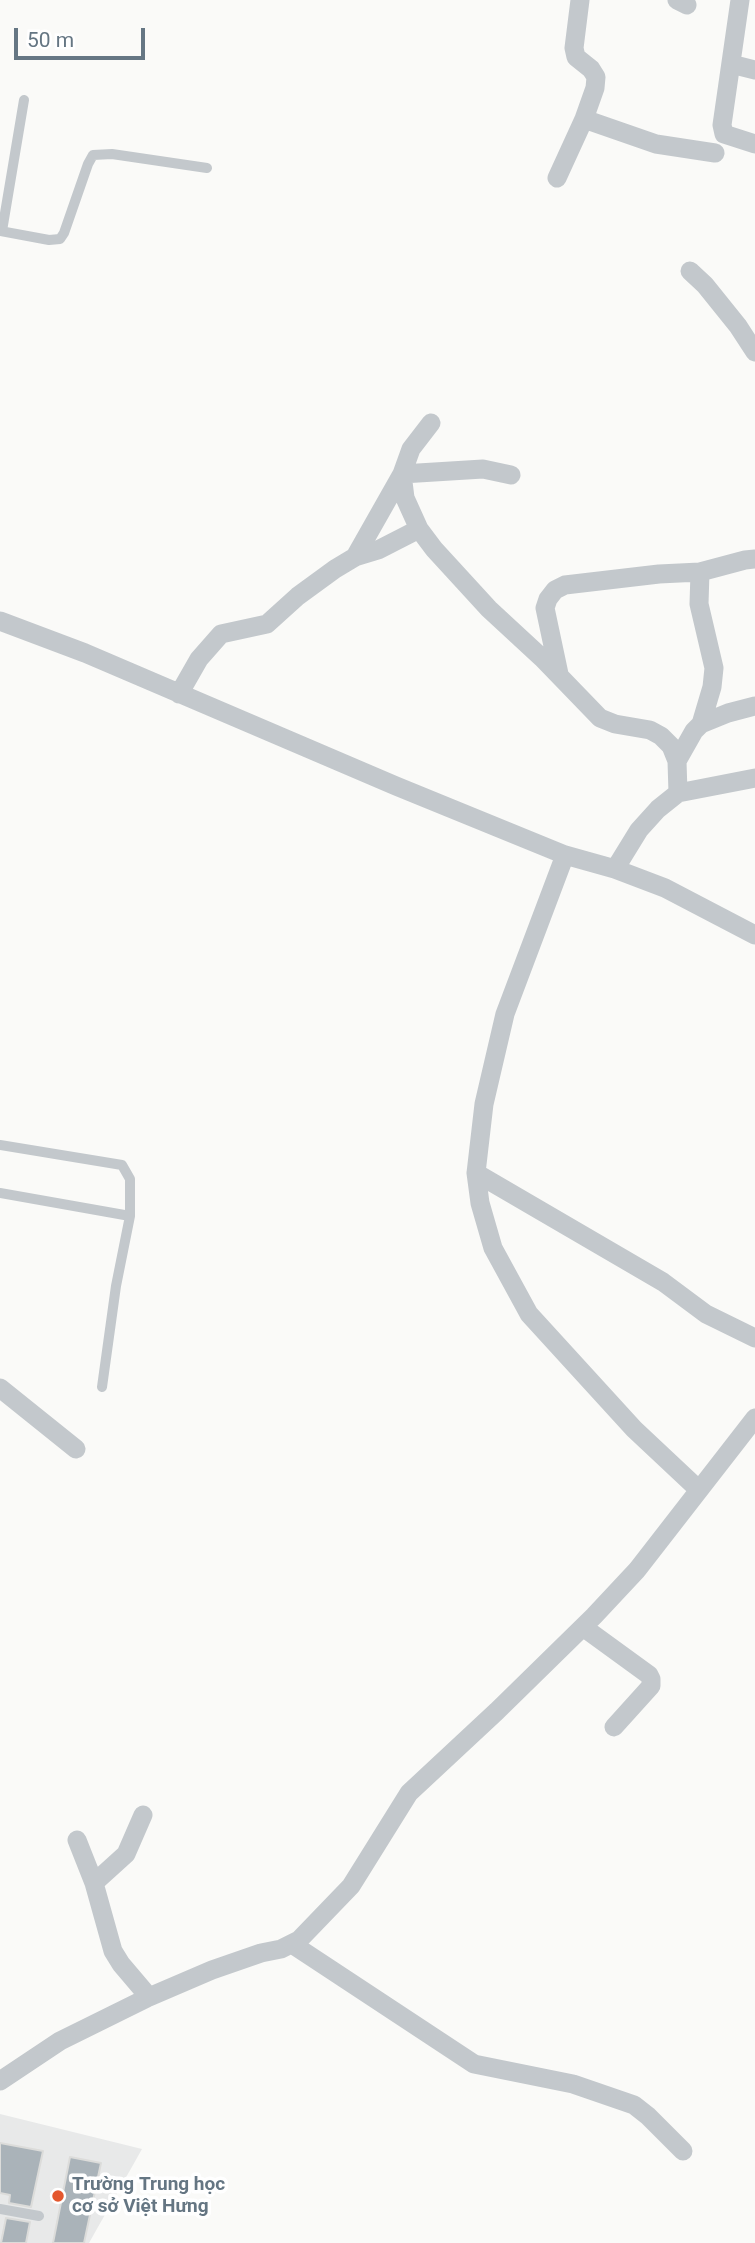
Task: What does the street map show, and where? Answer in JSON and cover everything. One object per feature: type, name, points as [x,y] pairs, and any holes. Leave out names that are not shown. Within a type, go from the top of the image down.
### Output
[{"type":"street","points":[[557,178],[595,88],[596,77],[591,69],[576,57],[574,48],[580,0]]},
{"type":"street","points":[[740,0],[723,130],[729,136],[755,144]]},
{"type":"street","points":[[731,64],[755,70]]},
{"type":"street","points":[[584,119],[656,144],[715,153]]},
{"type":"street","points":[[690,271],[730,316],[755,352]]},
{"type":"street","points":[[355,557],[402,474],[411,449],[431,422]]},
{"type":"street","points":[[402,474],[483,469],[512,475]]},
{"type":"street","points":[[402,474],[405,498],[419,530],[489,609],[600,718],[615,724],[650,730],[671,746],[677,761],[678,793]]},
{"type":"street","points":[[179,694],[199,659],[221,635],[267,624],[298,596],[355,557],[378,550],[419,530]]},
{"type":"street","points":[[559,675],[545,608],[555,590],[565,585],[700,572],[755,559]]},
{"type":"street","points":[[700,572],[699,604],[714,668],[712,687],[701,724]]},
{"type":"street","points":[[0,621],[85,653],[565,855],[615,869],[665,888],[755,935]]},
{"type":"street","points":[[677,761],[701,724],[727,713],[755,706]]},
{"type":"street","points":[[615,869],[639,830],[658,809],[678,793],[755,778]]},
{"type":"street","points":[[565,855],[505,1014],[484,1104],[476,1173],[480,1203],[493,1248],[529,1314],[634,1429],[699,1490]]},
{"type":"street","points":[[476,1173],[663,1282],[706,1314],[755,1338]]},
{"type":"street","points":[[0,1388],[76,1449]]},
{"type":"street","points":[[0,2081],[60,2041],[149,1997],[212,1970],[299,1940],[351,1886],[409,1793],[497,1712],[636,1570],[755,1418]]},
{"type":"street","points":[[583,1627],[651,1679],[651,1686],[614,1727]]},
{"type":"street","points":[[93,1883],[126,1854],[144,1815]]},
{"type":"street","points":[[77,1840],[113,1951],[149,1997]]},
{"type":"street","points":[[292,1944],[474,2064],[564,2081],[634,2105],[683,2151]]},
{"type":"lane","points":[[24,100],[1,231],[50,240],[60,239],[93,155],[111,154],[207,168]]},
{"type":"lane","points":[[0,1145],[122,1166],[130,1179],[131,1216],[102,1387]]},
{"type":"lane","points":[[0,1193],[131,1216]]},
{"type":"lane","points":[[0,2209],[39,2216]]},
{"type":"shaded area","name":"Trường Trung học cơ sở Việt Hưng","points":[[0,2114],[142,2149],[89,2243],[0,2243]]},
{"type":"building","points":[[0,2143],[43,2151],[31,2207],[9,2203],[10,2195],[0,2193]]},
{"type":"building","points":[[70,2157],[101,2163],[84,2243],[53,2243]]},
{"type":"building","points":[[6,2218],[30,2222],[26,2243],[1,2243]]},
{"type":"place","name":"Trường Trung học cơ sở Việt Hưng","points":[[58,2196]]}]
